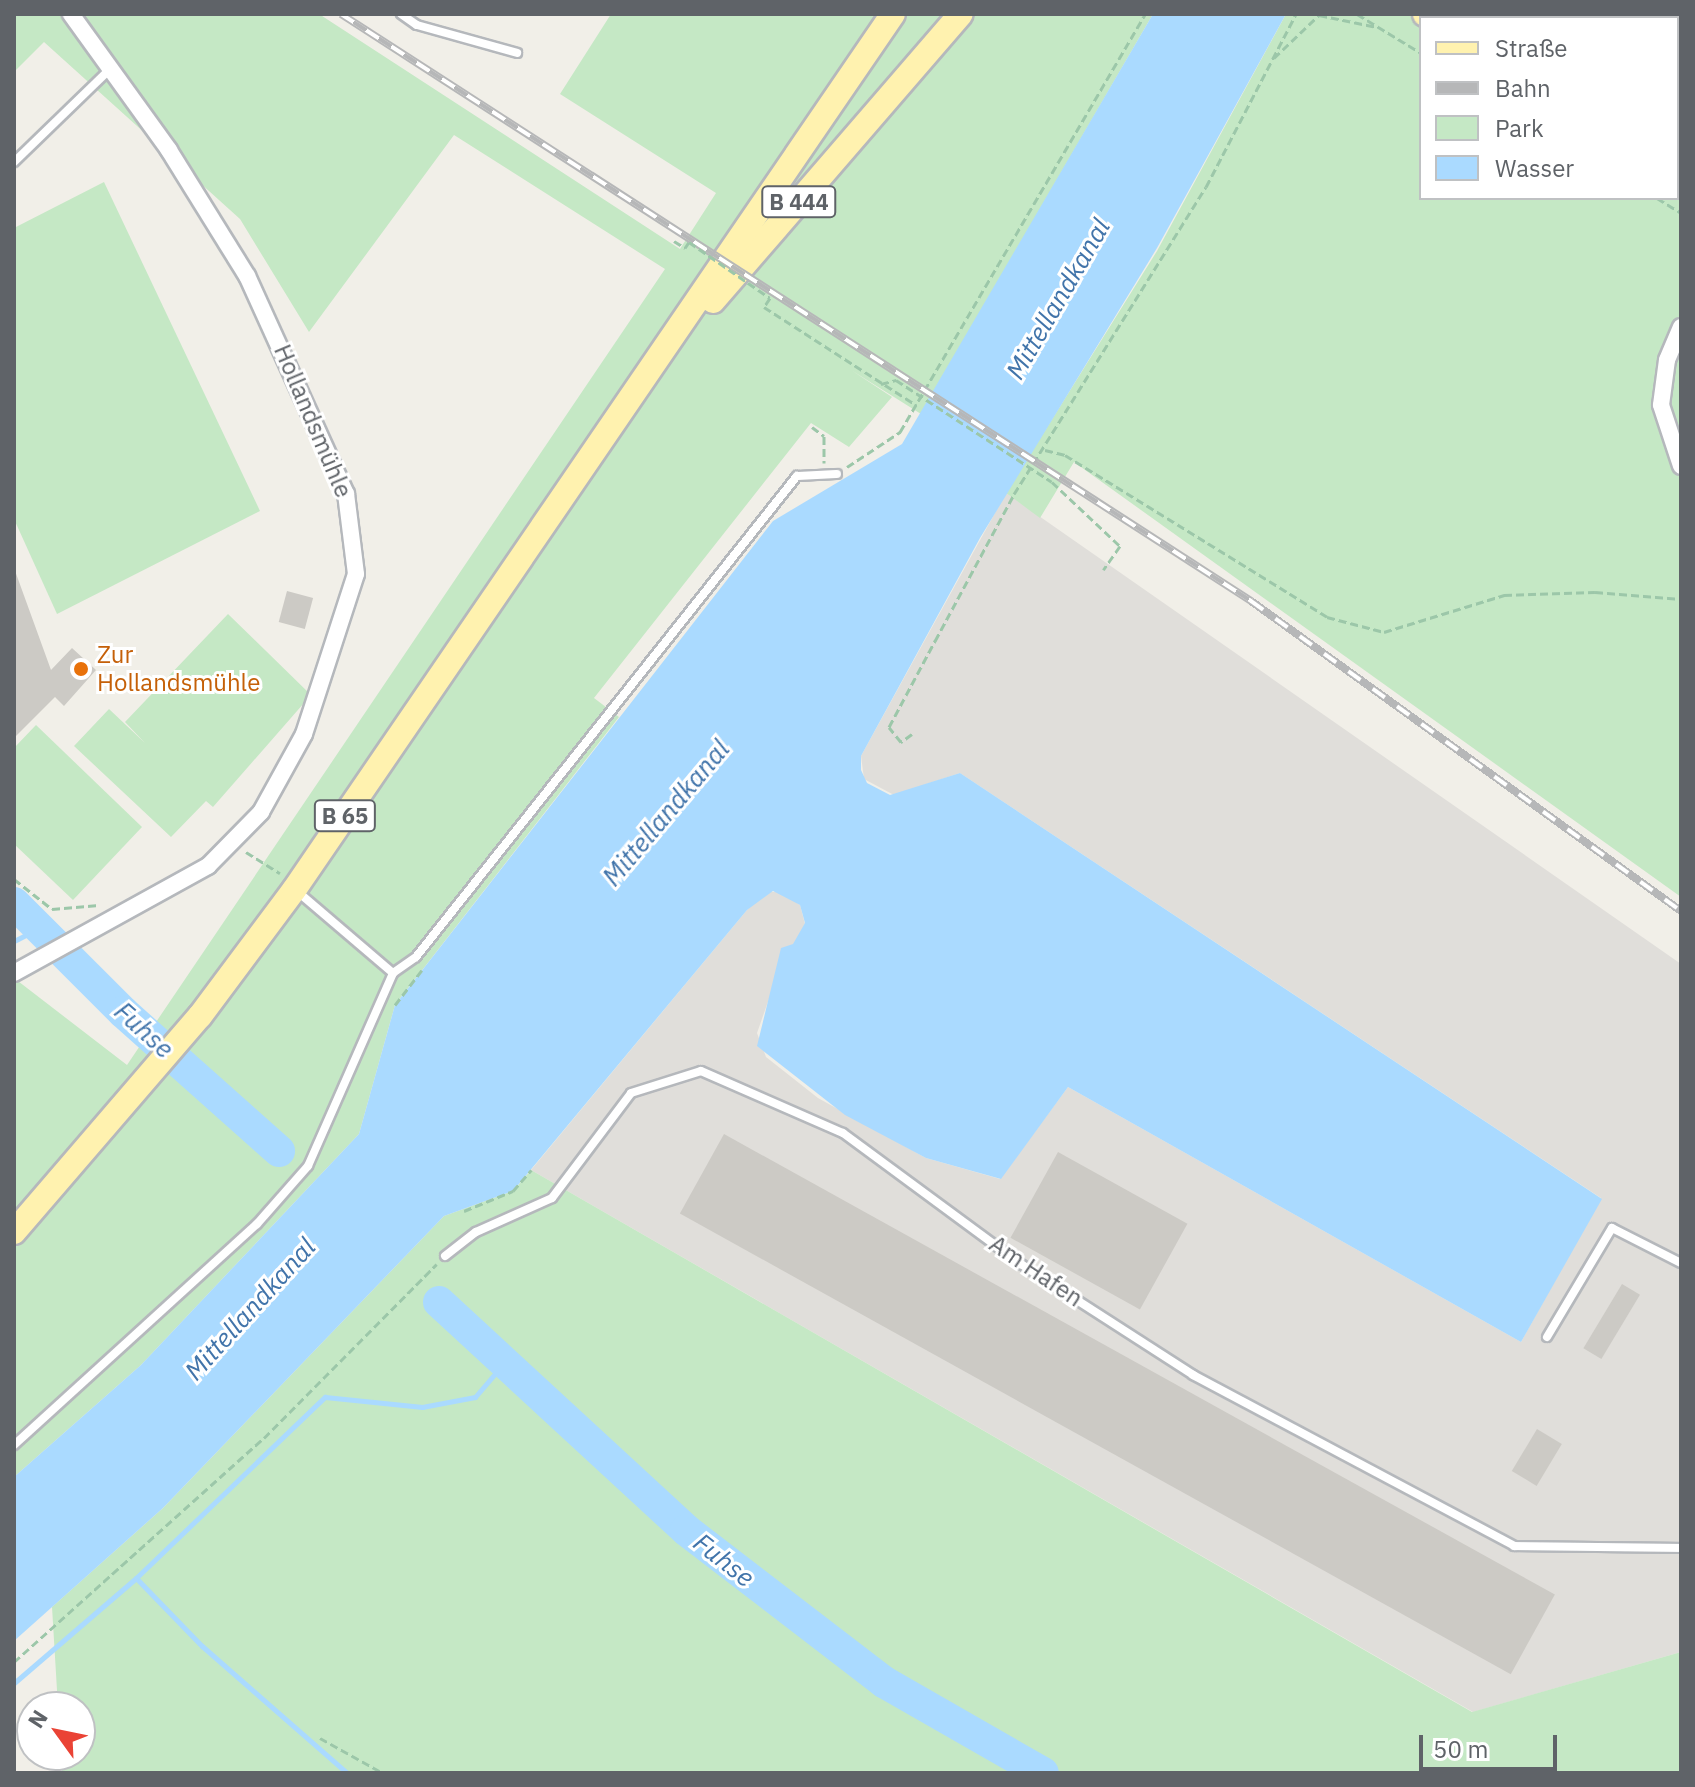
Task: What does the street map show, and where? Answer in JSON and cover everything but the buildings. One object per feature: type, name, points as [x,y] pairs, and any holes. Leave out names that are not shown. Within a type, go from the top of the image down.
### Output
[{"type":"main road","name":"B 65","points":[[14,1232],[200,1016],[294,890],[893,14]]},
{"type":"main road","name":"B 444","points":[[636,390],[961,14]]},
{"type":"street","name":"Hollandsmühle","points":[[15,972],[208,866],[233,843],[282,782],[304,734],[356,574],[354,534],[346,494],[247,276],[112,67],[71,14]]},
{"type":"street","points":[[1681,327],[1661,389],[1667,435],[1681,466]]},
{"type":"lane","points":[[401,14],[417,25],[517,53]]},
{"type":"lane","points":[[14,162],[112,67]]},
{"type":"lane","points":[[14,1445],[257,1224],[308,1166],[393,973],[416,957],[797,476],[837,474]]},
{"type":"lane","points":[[294,890],[393,973]]},
{"type":"lane","name":"Am Hafen","points":[[445,1256],[476,1232],[552,1198],[631,1093],[701,1071],[843,1133],[1021,1264],[1193,1375],[1514,1546],[1681,1548]]},
{"type":"lane","points":[[1547,1337],[1612,1228],[1681,1263]]},
{"type":"path","points":[[837,474],[900,432],[1145,14]]},
{"type":"path","points":[[912,734],[901,742],[889,727],[1014,494],[1045,450],[1206,187],[1296,14]]},
{"type":"path","points":[[1357,14],[1419,52]]},
{"type":"path","points":[[1271,60],[1319,15],[1377,27]]},
{"type":"path","points":[[1660,200],[1681,213]]},
{"type":"path","points":[[674,241],[685,248],[689,242],[770,298],[764,307],[916,405]]},
{"type":"path","points":[[881,384],[896,380],[1052,482],[1120,546],[1103,570]]},
{"type":"path","points":[[812,427],[827,445],[822,475]]},
{"type":"path","points":[[1045,450],[1073,462],[1327,617],[1384,632],[1504,595],[1595,592],[1681,599]]},
{"type":"path","points":[[233,843],[294,890]]},
{"type":"path","points":[[14,879],[52,909],[91,902]]},
{"type":"path","points":[[464,1211],[513,1191],[531,1170]]},
{"type":"path","points":[[14,1662],[264,1438],[445,1256]]},
{"type":"path","points":[[320,1738],[383,1773]]},
{"type":"shaded area","points":[[1006,493],[1681,964],[1681,1652],[1473,1712],[531,1170],[747,910],[766,892],[781,892],[800,905],[805,924],[777,976],[757,1033],[766,1057],[818,1098],[926,1158],[1000,1179],[1068,1087],[1521,1342],[1601,1198],[960,773],[894,795],[864,779],[861,756]]},
{"type":"green space","points":[[14,14],[319,14],[680,249],[716,193],[560,94],[611,14],[1153,14],[921,414],[851,370],[892,397],[849,447],[811,423],[594,698],[619,717],[395,1005],[359,1134],[141,1365],[14,1477],[14,978],[127,1065],[665,269],[454,135],[309,332],[240,219],[44,42],[14,72]]},
{"type":"green space","points":[[1286,14],[1419,16],[1419,200],[1679,200],[1677,16],[1681,14],[1681,897],[1074,462],[1040,518],[1006,493],[1157,251]]},
{"type":"green space","points":[[104,182],[260,511],[57,614],[14,519],[14,228]]},
{"type":"green space","points":[[228,614],[311,695],[213,807],[206,801],[171,837],[74,746],[109,709],[145,743],[125,722]]},
{"type":"green space","points":[[36,725],[142,827],[73,900],[14,844],[14,748]]},
{"type":"green space","points":[[531,1170],[1472,1712],[1681,1652],[1681,1773],[62,1773],[96,1771],[96,1691],[57,1691],[52,1607],[163,1508],[444,1216],[513,1191]]},
{"type":"water","name":"Mittellandkanal","points":[[1153,14],[1286,14],[1157,248],[980,538],[861,756],[861,770],[867,783],[890,795],[960,773],[1602,1199],[1521,1342],[1068,1087],[1001,1179],[926,1158],[845,1115],[757,1046],[781,948],[793,944],[805,923],[800,905],[773,891],[747,910],[513,1191],[444,1216],[163,1508],[14,1641],[14,1477],[141,1365],[359,1134],[395,1005],[773,521],[902,444]]},
{"type":"waterway","name":"Fuhse","points":[[14,903],[123,1012],[279,1151]]},
{"type":"waterway","points":[[14,941],[39,928]]},
{"type":"waterway","name":"Fuhse","points":[[439,1302],[686,1530],[884,1682],[1043,1773]]},
{"type":"waterway","points":[[14,1683],[136,1578],[325,1397],[422,1407],[475,1397],[504,1363]]},
{"type":"waterway","points":[[136,1578],[202,1646],[347,1773]]},
{"type":"railway","points":[[341,14],[1251,601],[1681,911]]},
{"type":"place","name":"Zur Hollandsmühle","points":[[81,669]]}]
